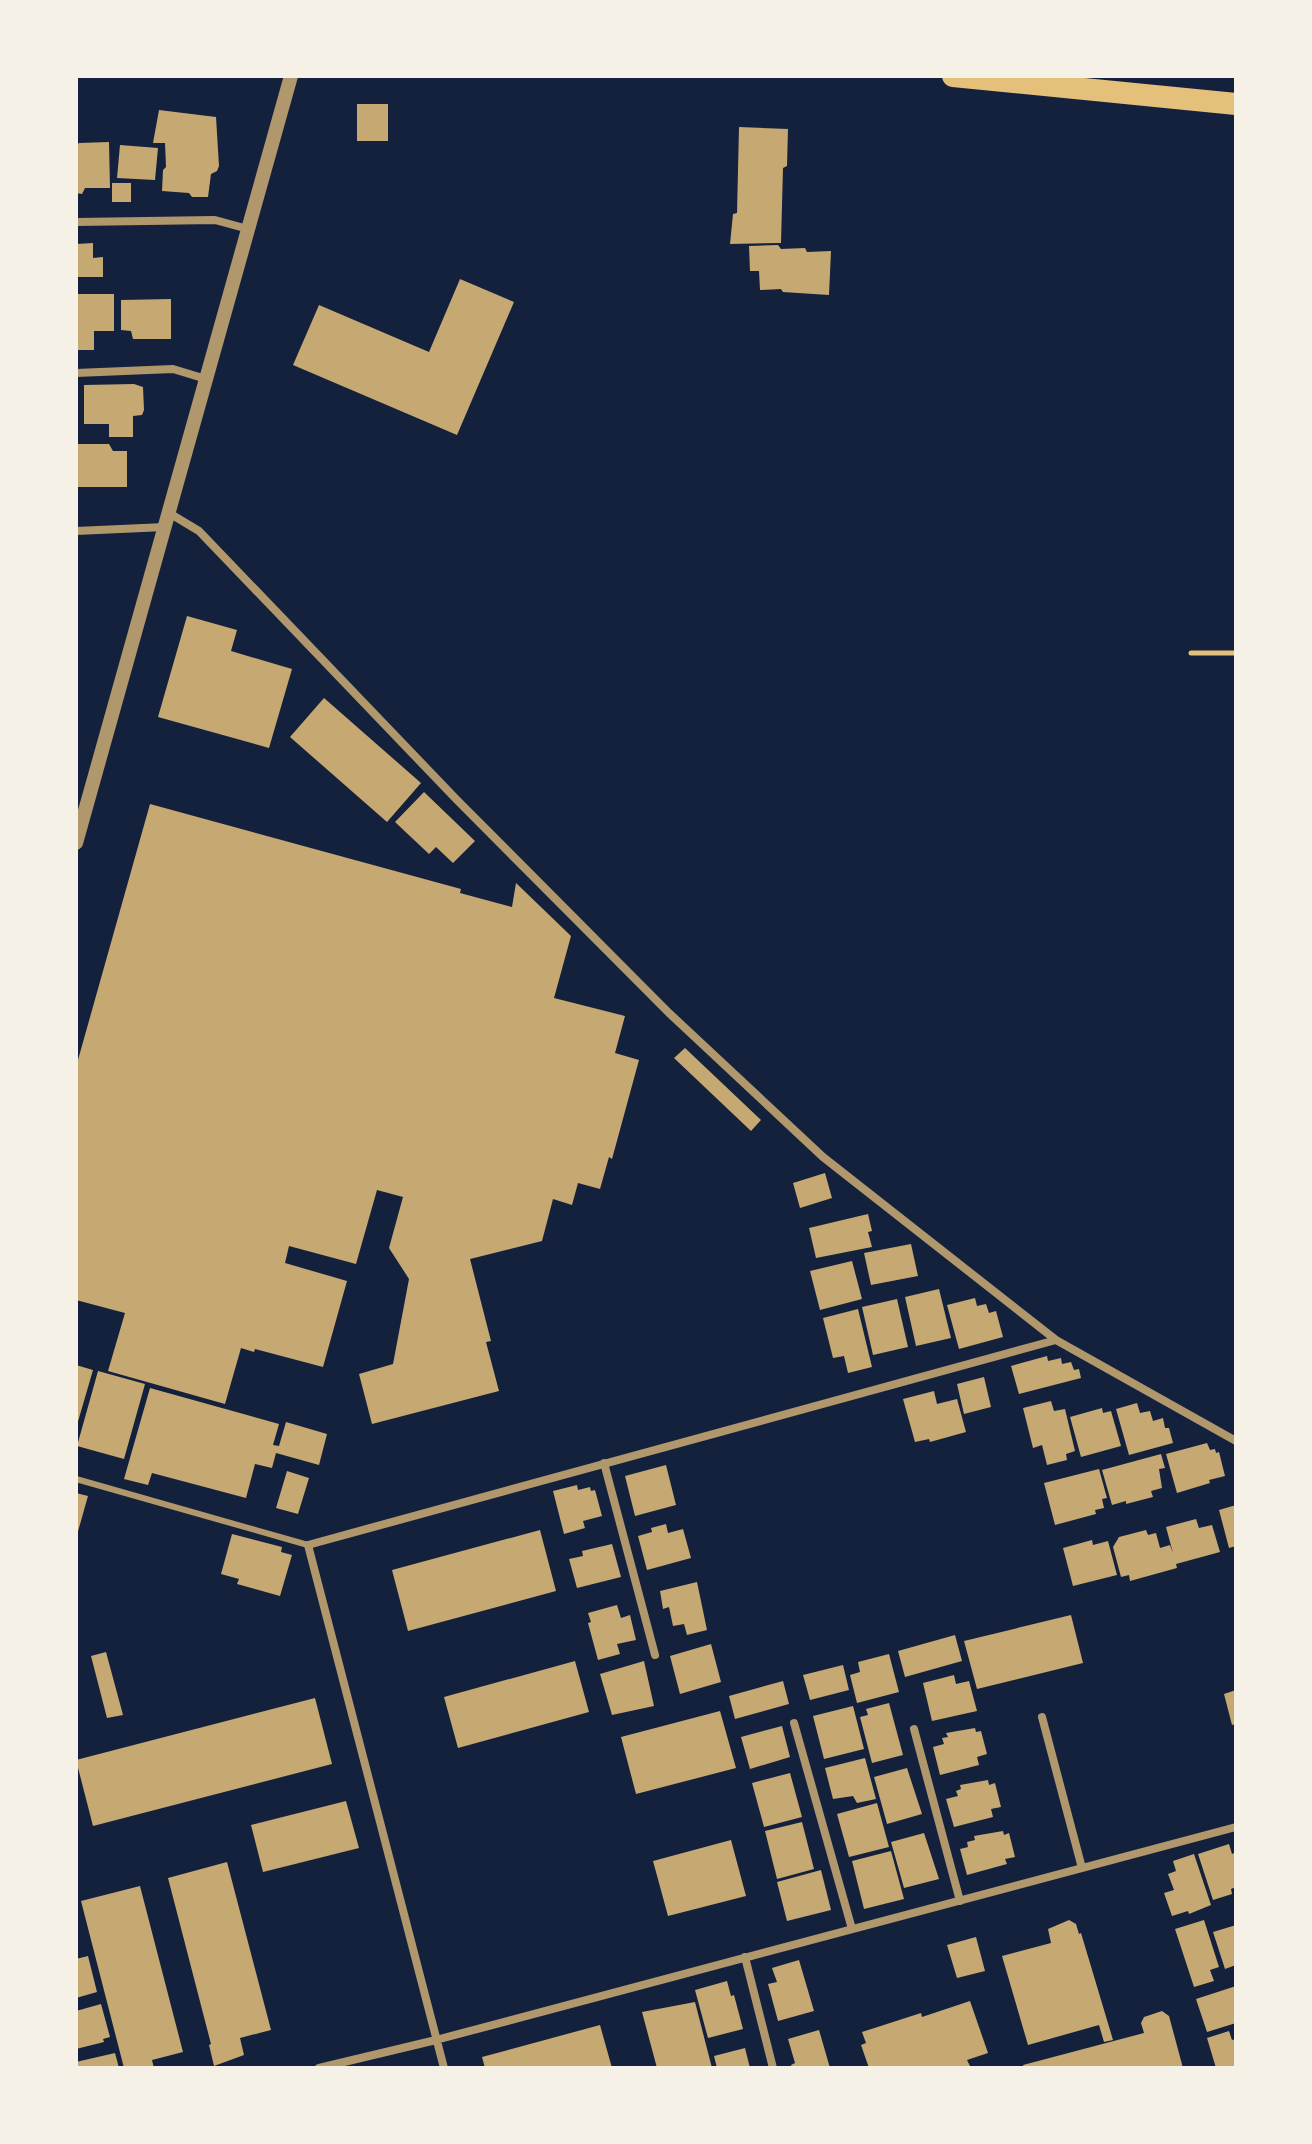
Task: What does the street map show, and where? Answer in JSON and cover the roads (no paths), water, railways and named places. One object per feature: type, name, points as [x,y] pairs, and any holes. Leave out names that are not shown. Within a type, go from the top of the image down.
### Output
[{"type":"highway","points":[[953,76],[1236,104]]},
{"type":"street","points":[[76,843],[291,76]]},
{"type":"street","points":[[76,222],[215,220],[248,229]]},
{"type":"street","points":[[76,373],[173,369],[206,379]]},
{"type":"street","points":[[76,531],[167,520],[199,531],[457,800],[658,1002],[823,1157],[1056,1340],[1236,1441]]},
{"type":"street","points":[[444,2068],[308,1545],[1056,1340]]},
{"type":"street","points":[[604,1463],[655,1655]]},
{"type":"street","points":[[1042,1717],[1082,1868]]},
{"type":"street","points":[[794,1723],[852,1929]]},
{"type":"street","points":[[914,1729],[960,1901]]},
{"type":"street","points":[[319,2068],[436,2040],[1236,1827]]},
{"type":"street","points":[[745,1957],[773,2068]]},
{"type":"lane","points":[[76,1479],[308,1545]]}]
